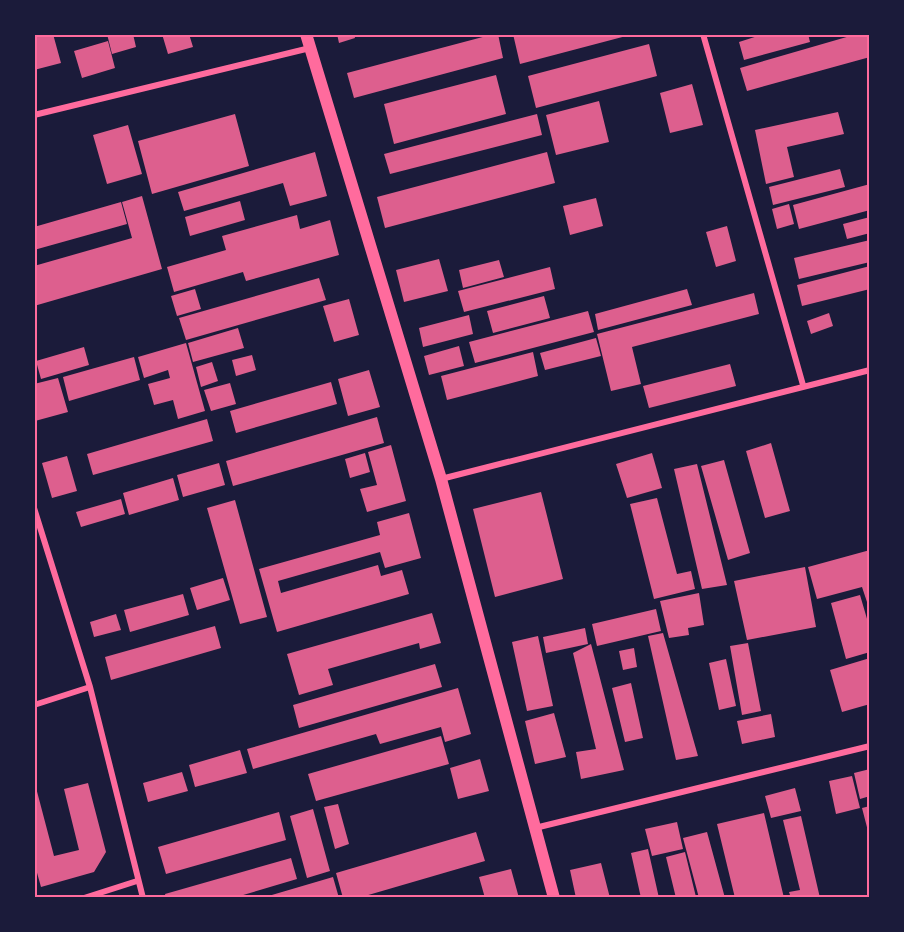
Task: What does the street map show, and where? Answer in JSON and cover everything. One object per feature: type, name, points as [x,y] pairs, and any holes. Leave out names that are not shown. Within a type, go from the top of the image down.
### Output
[{"type":"main road","points":[[306,34],[441,479],[554,897]]},
{"type":"street","points":[[703,34],[803,386]]},
{"type":"street","points":[[34,115],[310,48]]},
{"type":"street","points":[[441,479],[870,370]]},
{"type":"street","points":[[35,509],[90,687],[143,897]]},
{"type":"street","points":[[34,705],[90,687]]},
{"type":"street","points":[[535,828],[870,746]]},
{"type":"street","points":[[84,897],[137,880]]},
{"type":"building","points":[[34,34],[53,34],[61,63],[34,70]]},
{"type":"building","points":[[107,34],[133,34],[136,47],[112,54]]},
{"type":"building","points":[[162,34],[189,34],[193,47],[168,54]]},
{"type":"building","points":[[337,34],[354,34],[355,38],[339,43]]},
{"type":"building","points":[[498,34],[503,58],[354,98],[347,73]]},
{"type":"building","points":[[513,34],[630,34],[630,35],[520,64]]},
{"type":"building","points":[[764,34],[808,34],[810,42],[744,60],[739,42]]},
{"type":"building","points":[[857,34],[870,34],[870,57],[747,91],[740,68]]},
{"type":"building","points":[[108,41],[115,68],[82,78],[74,51]]},
{"type":"building","points":[[649,44],[657,76],[536,108],[528,76]]},
{"type":"building","points":[[496,75],[506,114],[394,144],[384,104]]},
{"type":"building","points":[[692,84],[703,125],[670,133],[660,93]]},
{"type":"building","points":[[599,101],[609,142],[556,155],[546,115]]},
{"type":"building","points":[[838,112],[844,134],[787,147],[794,177],[766,184],[755,130]]},
{"type":"building","points":[[235,114],[249,166],[152,194],[138,141]]},
{"type":"building","points":[[537,114],[542,135],[390,174],[384,154]]},
{"type":"building","points":[[128,125],[142,174],[107,184],[93,135]]},
{"type":"building","points":[[315,152],[327,196],[290,206],[283,183],[184,211],[178,192]]},
{"type":"building","points":[[547,152],[555,183],[385,228],[377,197]]},
{"type":"building","points":[[840,169],[845,187],[773,205],[769,187]]},
{"type":"building","points":[[870,184],[870,210],[799,229],[793,205]]},
{"type":"building","points":[[142,196],[162,269],[34,306],[34,266],[132,238],[122,202]]},
{"type":"building","points":[[596,198],[603,226],[570,235],[563,206]]},
{"type":"building","points":[[240,201],[245,220],[190,236],[185,217]]},
{"type":"building","points":[[121,202],[127,224],[34,250],[34,227]]},
{"type":"building","points":[[789,204],[794,224],[777,229],[772,209]]},
{"type":"building","points":[[297,215],[300,229],[330,220],[339,255],[246,281],[243,272],[174,292],[167,267],[226,250],[222,236]]},
{"type":"building","points":[[870,217],[870,233],[847,239],[843,224]]},
{"type":"building","points":[[727,226],[736,261],[716,267],[706,232]]},
{"type":"building","points":[[870,240],[870,262],[799,279],[794,258]]},
{"type":"building","points":[[439,259],[448,291],[404,302],[396,270]]},
{"type":"building","points":[[499,260],[504,277],[463,288],[459,270]]},
{"type":"building","points":[[870,266],[870,289],[802,306],[797,285]]},
{"type":"building","points":[[550,267],[555,289],[464,312],[458,291]]},
{"type":"building","points":[[319,278],[326,300],[186,340],[179,318]]},
{"type":"building","points":[[195,289],[201,309],[177,316],[171,296]]},
{"type":"building","points":[[687,289],[692,305],[598,330],[595,314]]},
{"type":"building","points":[[754,293],[759,314],[632,347],[641,384],[611,391],[597,334]]},
{"type":"building","points":[[544,296],[550,318],[493,333],[487,311]]},
{"type":"building","points":[[349,299],[359,335],[334,342],[323,306]]},
{"type":"building","points":[[588,311],[594,332],[475,363],[469,342]]},
{"type":"building","points":[[829,313],[833,326],[811,334],[807,321]]},
{"type":"building","points":[[469,315],[473,334],[423,347],[419,328]]},
{"type":"building","points":[[238,328],[244,348],[193,362],[188,343]]},
{"type":"building","points":[[596,338],[601,356],[545,370],[540,353]]},
{"type":"building","points":[[186,343],[205,411],[178,419],[173,400],[154,405],[148,384],[170,378],[168,370],[144,378],[138,357]]},
{"type":"building","points":[[459,346],[464,366],[429,375],[424,356]]},
{"type":"building","points":[[84,347],[89,365],[41,379],[36,361]]},
{"type":"building","points":[[533,352],[538,376],[447,400],[441,376]]},
{"type":"building","points":[[252,355],[256,370],[236,376],[232,360]]},
{"type":"building","points":[[134,357],[140,380],[69,401],[63,377]]},
{"type":"building","points":[[212,362],[218,381],[201,387],[196,367]]},
{"type":"building","points":[[730,364],[736,386],[649,408],[643,386]]},
{"type":"building","points":[[369,370],[380,407],[348,416],[338,379]]},
{"type":"building","points":[[58,378],[68,412],[35,421],[34,384]]},
{"type":"building","points":[[331,382],[337,404],[236,433],[230,411]]},
{"type":"building","points":[[230,383],[236,404],[211,411],[204,390]]},
{"type":"building","points":[[377,417],[384,443],[233,486],[226,461]]},
{"type":"building","points":[[207,419],[213,441],[93,475],[87,454]]},
{"type":"building","points":[[771,443],[790,511],[765,518],[746,451]]},
{"type":"building","points":[[391,445],[406,501],[367,512],[360,489],[377,485],[368,452]]},
{"type":"building","points":[[365,453],[370,472],[350,478],[345,459]]},
{"type":"building","points":[[652,453],[662,488],[627,498],[616,464]]},
{"type":"building","points":[[67,456],[77,491],[52,498],[42,463]]},
{"type":"building","points":[[724,460],[750,553],[728,560],[701,466]]},
{"type":"building","points":[[219,463],[225,485],[183,497],[177,475]]},
{"type":"building","points":[[697,464],[727,585],[702,589],[674,469]]},
{"type":"building","points":[[173,478],[179,500],[129,515],[123,493]]},
{"type":"building","points":[[541,492],[563,579],[495,597],[473,509]]},
{"type":"building","points":[[657,498],[677,574],[691,571],[695,589],[654,599],[630,504]]},
{"type":"building","points":[[121,499],[125,514],[81,527],[76,512]]},
{"type":"building","points":[[235,500],[267,617],[240,624],[207,508]]},
{"type":"building","points":[[409,513],[421,558],[385,568],[380,552],[278,581],[281,593],[378,565],[381,576],[402,570],[409,594],[277,632],[259,569],[380,535],[377,522]]},
{"type":"building","points":[[870,550],[870,611],[862,587],[817,599],[808,567]]},
{"type":"building","points":[[805,567],[816,627],[747,640],[734,581]]},
{"type":"building","points":[[223,578],[230,600],[197,610],[190,588]]},
{"type":"building","points":[[699,593],[704,625],[688,628],[689,635],[669,638],[660,601]]},
{"type":"building","points":[[183,594],[189,615],[130,632],[124,610]]},
{"type":"building","points":[[860,595],[870,629],[870,652],[846,659],[831,603]]},
{"type":"building","points":[[656,609],[661,631],[597,646],[592,624]]},
{"type":"building","points":[[432,613],[441,643],[420,649],[419,643],[328,669],[333,685],[299,695],[287,654]]},
{"type":"building","points":[[116,614],[121,630],[94,637],[90,622]]},
{"type":"building","points":[[215,626],[221,648],[111,680],[105,657]]},
{"type":"building","points":[[585,628],[588,644],[546,653],[543,637]]},
{"type":"building","points":[[663,633],[698,756],[676,760],[648,636]]},
{"type":"building","points":[[538,636],[553,706],[527,711],[512,642]]},
{"type":"building","points":[[748,643],[761,711],[742,715],[730,646]]},
{"type":"building","points":[[591,644],[624,770],[581,779],[576,752],[596,749],[573,653]]},
{"type":"building","points":[[634,648],[637,667],[623,670],[619,651]]},
{"type":"building","points":[[870,658],[870,704],[842,712],[830,670]]},
{"type":"building","points":[[726,659],[736,706],[719,710],[709,663]]},
{"type":"building","points":[[435,664],[442,687],[299,728],[293,705]]},
{"type":"building","points":[[631,683],[643,738],[625,742],[612,688]]},
{"type":"building","points":[[458,688],[471,734],[445,742],[441,727],[380,744],[376,734],[253,769],[247,749]]},
{"type":"building","points":[[554,713],[566,757],[535,764],[525,721]]},
{"type":"building","points":[[771,714],[775,737],[742,744],[737,721]]},
{"type":"building","points":[[441,736],[449,764],[316,801],[308,774]]},
{"type":"building","points":[[240,750],[247,773],[195,787],[189,765]]},
{"type":"building","points":[[480,759],[489,791],[458,799],[450,768]]},
{"type":"building","points":[[870,769],[870,796],[860,799],[854,773]]},
{"type":"building","points":[[182,772],[188,791],[148,802],[143,783]]},
{"type":"building","points":[[852,776],[860,808],[836,814],[829,781]]},
{"type":"building","points":[[34,780],[54,856],[79,850],[64,789],[88,783],[106,852],[94,872],[41,887],[34,862]]},
{"type":"building","points":[[795,788],[801,811],[771,818],[765,796]]},
{"type":"building","points":[[338,804],[349,844],[335,849],[324,807]]},
{"type":"building","points":[[870,806],[870,835],[869,835],[862,808]]},
{"type":"building","points":[[313,809],[330,871],[307,878],[290,816]]},
{"type":"building","points":[[279,812],[286,840],[166,874],[158,847]]},
{"type":"building","points":[[764,813],[784,898],[735,898],[717,824]]},
{"type":"building","points":[[801,816],[820,898],[791,898],[789,892],[800,890],[783,820]]},
{"type":"building","points":[[677,822],[683,849],[652,856],[645,829]]},
{"type":"building","points":[[476,832],[485,861],[358,898],[343,898],[336,873]]},
{"type":"building","points":[[707,832],[725,898],[699,898],[683,838]]},
{"type":"building","points":[[648,849],[659,898],[641,898],[631,853]]},
{"type":"building","points":[[685,852],[696,897],[676,898],[666,857]]},
{"type":"building","points":[[291,858],[297,879],[233,898],[166,898],[165,894]]},
{"type":"building","points":[[601,863],[610,898],[576,898],[570,870]]},
{"type":"building","points":[[511,869],[519,898],[485,898],[479,877]]},
{"type":"building","points":[[333,877],[339,898],[265,898],[265,897]]}]
